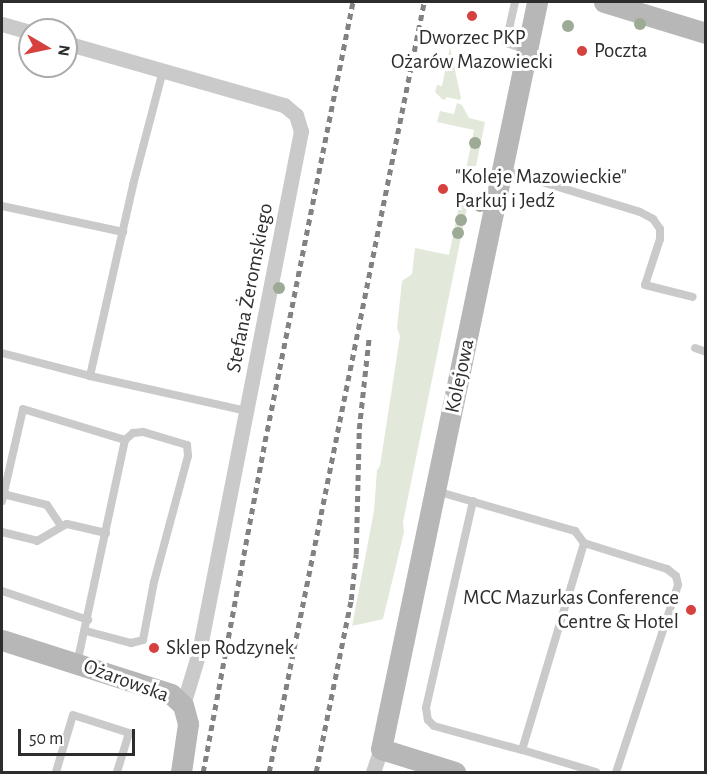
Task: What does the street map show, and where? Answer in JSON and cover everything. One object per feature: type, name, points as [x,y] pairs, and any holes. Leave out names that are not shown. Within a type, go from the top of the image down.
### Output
[{"type":"street","name":"Kolejowa","points":[[381,749],[537,2]]},
{"type":"street","points":[[604,2],[705,33]]},
{"type":"street","points":[[2,24],[18,29]]},
{"type":"street","name":"Stefana Żeromskiego","points":[[78,46],[284,105],[296,115],[300,123],[301,141],[199,652],[183,705]]},
{"type":"street","name":"Ożarowska","points":[[2,640],[171,694],[183,705],[188,724],[181,772]]},
{"type":"street","points":[[373,772],[381,749],[455,772]]},
{"type":"lane","points":[[515,2],[506,43],[527,50]]},
{"type":"lane","points":[[90,376],[163,71]]},
{"type":"lane","points":[[502,170],[640,212],[653,219],[660,230],[660,238],[645,285],[693,297]]},
{"type":"lane","points":[[2,206],[123,232]]},
{"type":"lane","points":[[695,348],[705,352]]},
{"type":"lane","points":[[2,353],[90,376],[246,411]]},
{"type":"lane","points":[[61,526],[47,505],[2,497],[23,409],[125,440]]},
{"type":"lane","points":[[77,664],[86,631],[125,440],[134,433],[142,432],[187,445],[188,456],[154,582],[143,640],[135,644],[86,631]]},
{"type":"lane","points":[[436,491],[575,531],[584,543],[668,569],[676,576],[678,585],[616,772]]},
{"type":"lane","points":[[472,501],[426,708],[428,720],[434,726],[596,772]]},
{"type":"lane","points":[[2,532],[38,541],[67,524],[106,533]]},
{"type":"lane","points":[[522,750],[584,543]]},
{"type":"lane","points":[[2,591],[88,620]]},
{"type":"lane","points":[[56,772],[73,715],[129,733],[117,772]]},
{"type":"shaded area","points":[[450,47],[460,100],[446,97],[445,100],[435,92],[437,85],[442,86]]},
{"type":"shaded area","points":[[457,103],[462,105],[469,118],[485,122],[472,186],[463,184],[474,130],[437,122],[440,111],[454,114]]},
{"type":"shaded area","points":[[461,196],[469,198],[403,522],[404,532],[383,619],[352,626],[374,511],[377,470],[380,466],[400,336],[397,328],[402,281],[412,274],[415,248],[449,255]]},
{"type":"railway","points":[[203,772],[267,431],[353,2]]},
{"type":"railway","points":[[269,772],[424,2]]},
{"type":"railway","points":[[316,772],[351,600],[356,554],[359,429],[369,337]]},
{"type":"place","name":"Dworzec PKP Ożarów Mazowiecki","points":[[472,16]]},
{"type":"place","name":"Poczta","points":[[582,51]]},
{"type":"place","name":"\"Koleje Mazowieckie\" Parkuj i Jedź","points":[[443,189]]},
{"type":"place","name":"MCC Mazurkas Conference Centre & Hotel","points":[[691,610]]},
{"type":"place","name":"Sklep Rodzynek","points":[[154,648]]}]
